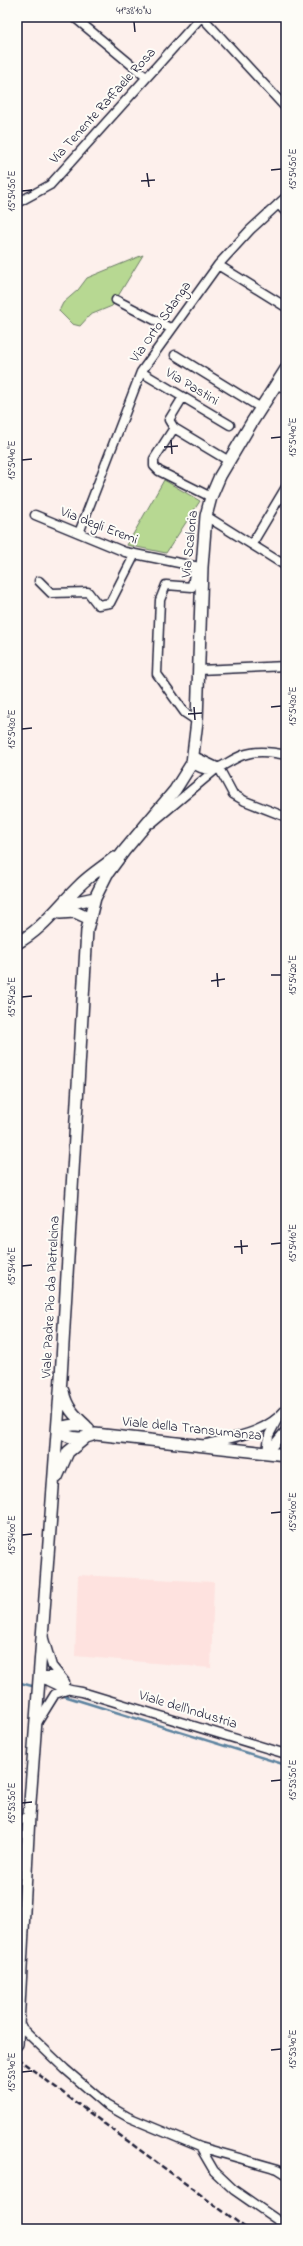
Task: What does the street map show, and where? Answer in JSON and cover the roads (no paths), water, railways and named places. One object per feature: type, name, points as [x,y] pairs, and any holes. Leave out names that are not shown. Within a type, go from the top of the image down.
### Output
[{"type":"main road","name":"Via Scaloria","points":[[90,919],[95,898],[108,874],[124,851],[186,776],[193,760],[197,721],[199,670],[198,566],[206,516],[211,498],[229,461],[261,408],[281,387],[286,369]]},
{"type":"main road","name":"Via Scaloria","points":[[17,943],[26,938],[54,913],[81,884],[124,851]]},
{"type":"main road","points":[[81,884],[88,888],[95,898]]},
{"type":"main road","name":"Via Scaloria","points":[[54,913],[76,902],[95,898]]},
{"type":"main road","points":[[54,913],[75,912],[90,919]]},
{"type":"main road","name":"Viale Padre Pio da Pietrelcina","points":[[17,2044],[29,1816],[58,1429],[85,957],[90,919]]},
{"type":"main road","points":[[54,1485],[68,1452],[84,1439],[95,1434],[72,1413],[65,1401],[61,1378]]},
{"type":"main road","points":[[84,1439],[64,1436],[58,1429],[66,1425],[86,1426]]},
{"type":"main road","name":"Viale della Transumanza","points":[[95,1434],[286,1455]]},
{"type":"street","points":[[74,17],[146,77]]},
{"type":"street","points":[[202,17],[286,108]]},
{"type":"street","name":"Via Tenente Raffaele Rosa","points":[[17,203],[50,185],[146,77],[202,17]]},
{"type":"street","name":"Via Orto Sdanga","points":[[79,533],[141,372],[218,265],[250,230],[286,197]]},
{"type":"street","points":[[278,204],[286,212]]},
{"type":"street","points":[[218,265],[286,307]]},
{"type":"street","points":[[116,300],[172,328]]},
{"type":"street","points":[[175,355],[261,408]]},
{"type":"street","name":"Via Pastini","points":[[141,372],[230,425]]},
{"type":"street","points":[[183,397],[169,420],[174,428],[229,461]]},
{"type":"street","points":[[174,428],[154,459],[154,466],[159,471],[211,498]]},
{"type":"street","points":[[252,544],[286,487]]},
{"type":"street","name":"Via degli Eremi","points":[[35,515],[135,554],[198,566]]},
{"type":"street","points":[[206,516],[286,566]]},
{"type":"street","points":[[39,581],[51,593],[88,592],[98,605],[110,603],[135,554]]},
{"type":"street","points":[[197,721],[185,713],[157,674],[160,600],[166,585],[192,587],[198,566]]},
{"type":"street","points":[[199,670],[286,666]]},
{"type":"street","points":[[193,760],[201,770],[208,771],[219,768],[244,755],[270,752],[286,755]]},
{"type":"street","points":[[219,768],[233,794],[245,801],[286,817]]},
{"type":"street","name":"Via Scaloria","points":[[143,829],[219,768]]},
{"type":"street","points":[[267,1453],[269,1435],[277,1420],[286,1409]]},
{"type":"street","points":[[201,1445],[257,1431],[277,1420]]},
{"type":"street","points":[[267,1453],[286,1430]]},
{"type":"street","points":[[37,1723],[54,1694],[66,1686],[52,1666],[43,1637]]},
{"type":"street","name":"Viale dell'Industria","points":[[40,1676],[48,1682],[66,1686],[286,1754]]},
{"type":"street","points":[[17,1822],[29,1816]]},
{"type":"street","points":[[18,2024],[65,2069],[107,2105],[128,2116],[200,2147],[278,2169],[286,2174]]},
{"type":"street","points":[[200,2147],[214,2171],[234,2190],[286,2226]]},
{"type":"waterway","points":[[17,1682],[32,1686]]},
{"type":"waterway","points":[[61,1695],[286,1765]]},
{"type":"railway","points":[[17,2058],[247,2229]]}]
